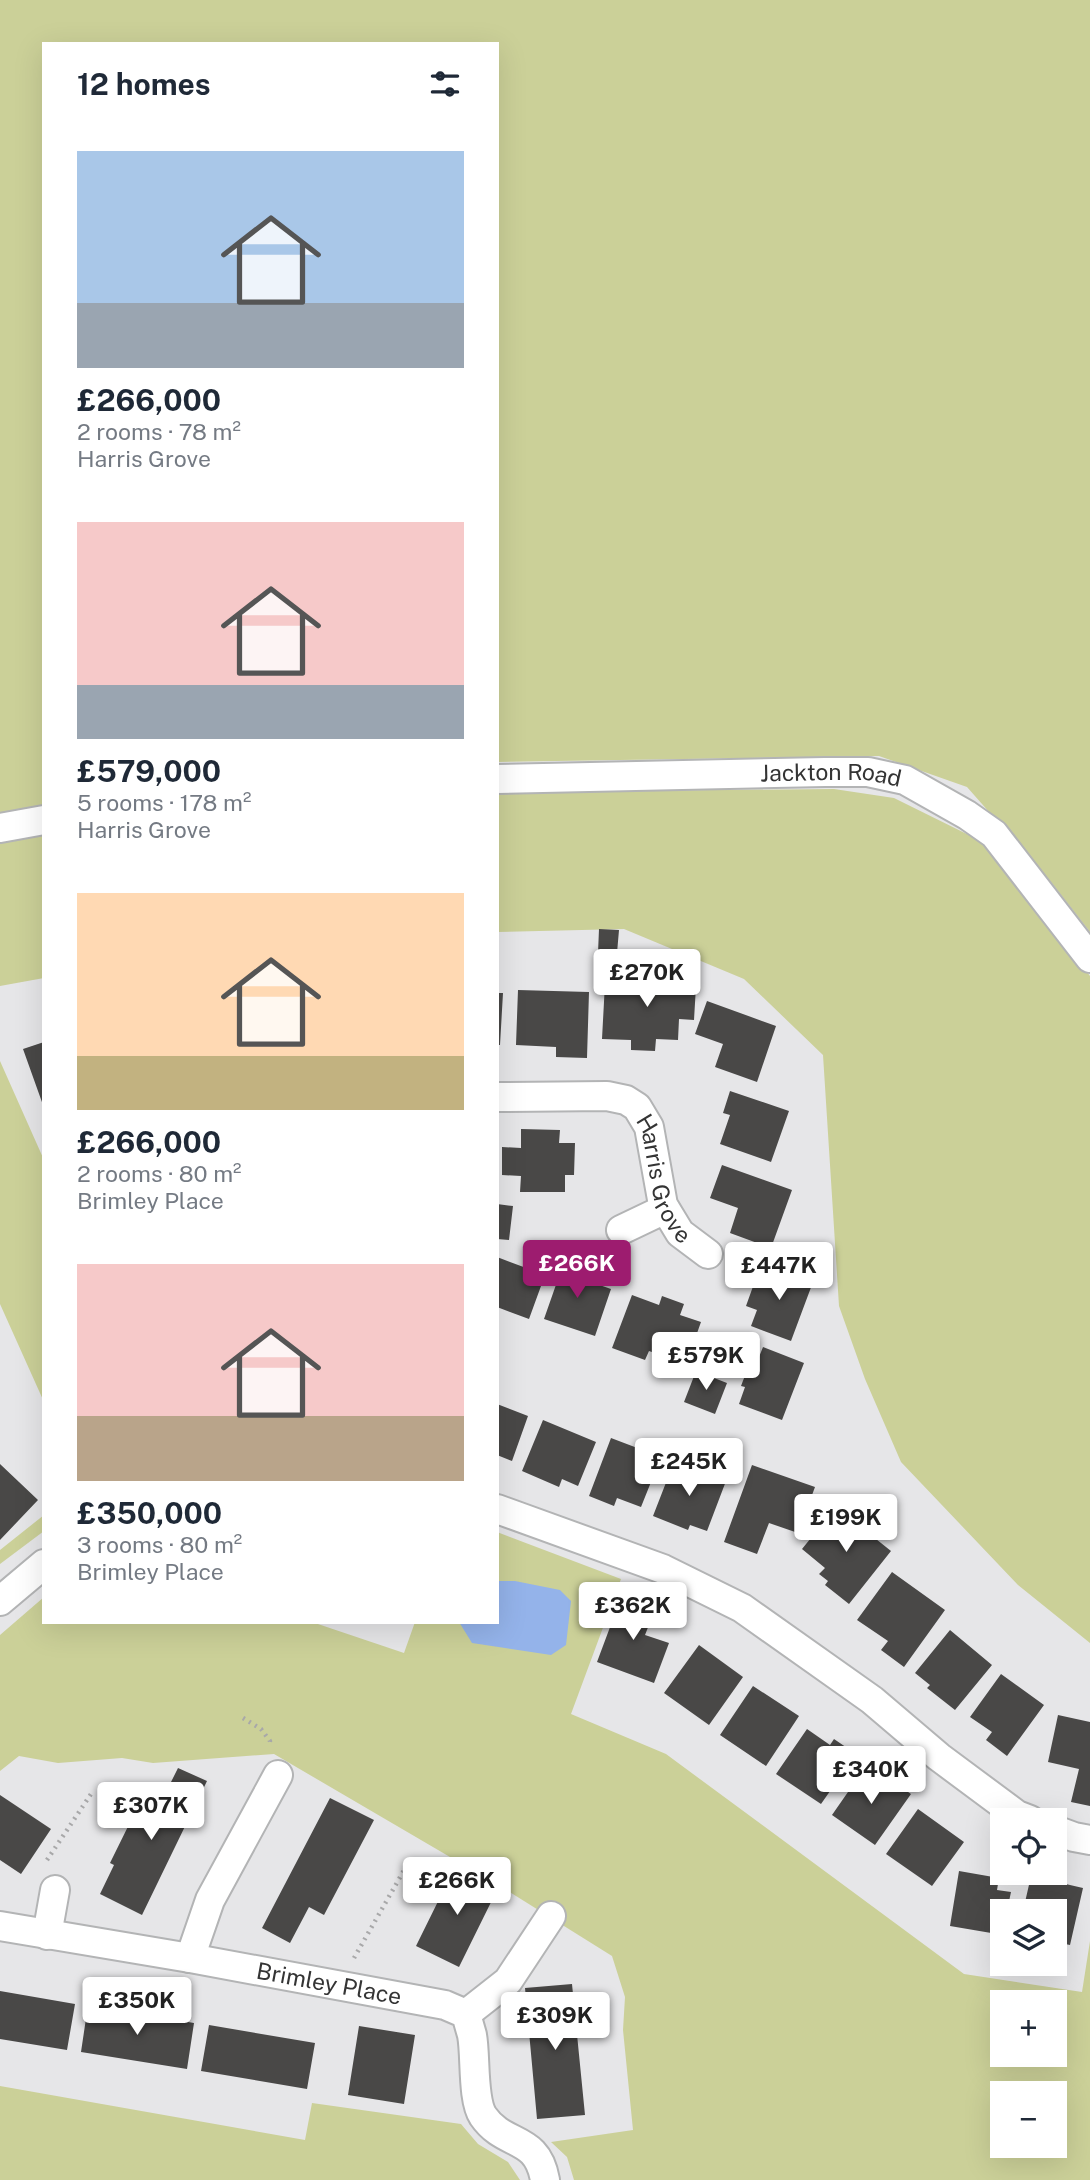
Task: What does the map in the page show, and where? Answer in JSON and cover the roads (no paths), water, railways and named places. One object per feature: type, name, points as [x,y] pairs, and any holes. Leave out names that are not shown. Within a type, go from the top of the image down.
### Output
[{"type":"street","name":"Jackton Road","points":[[499,779],[868,772],[905,780],[967,815],[994,834],[1090,958]]},
{"type":"street","points":[[0,828],[42,820]]},
{"type":"street","name":"Harris Grove","points":[[499,1097],[607,1096],[626,1100],[637,1107],[649,1127],[663,1205],[680,1233],[708,1254]]},
{"type":"street","points":[[621,1230],[665,1209]]},
{"type":"street","points":[[499,1510],[663,1569],[742,1608],[872,1700],[939,1757],[1008,1808]]},
{"type":"street","points":[[0,1601],[42,1566]]},
{"type":"street","points":[[190,1958],[210,1900],[278,1775]]},
{"type":"street","points":[[1067,1834],[1090,1840]]},
{"type":"street","points":[[47,1935],[55,1890]]},
{"type":"street","points":[[545,2180],[538,2157],[531,2149],[505,2136],[483,2115],[478,2104],[472,2036],[466,2014],[508,1981],[551,1916]]},
{"type":"street","name":"Brimley Place","points":[[0,1926],[445,2004],[466,2014]]},
{"type":"water","points":[[499,1581],[515,1581],[560,1590],[571,1601],[566,1645],[551,1655],[472,1643],[460,1624],[499,1624]]}]
